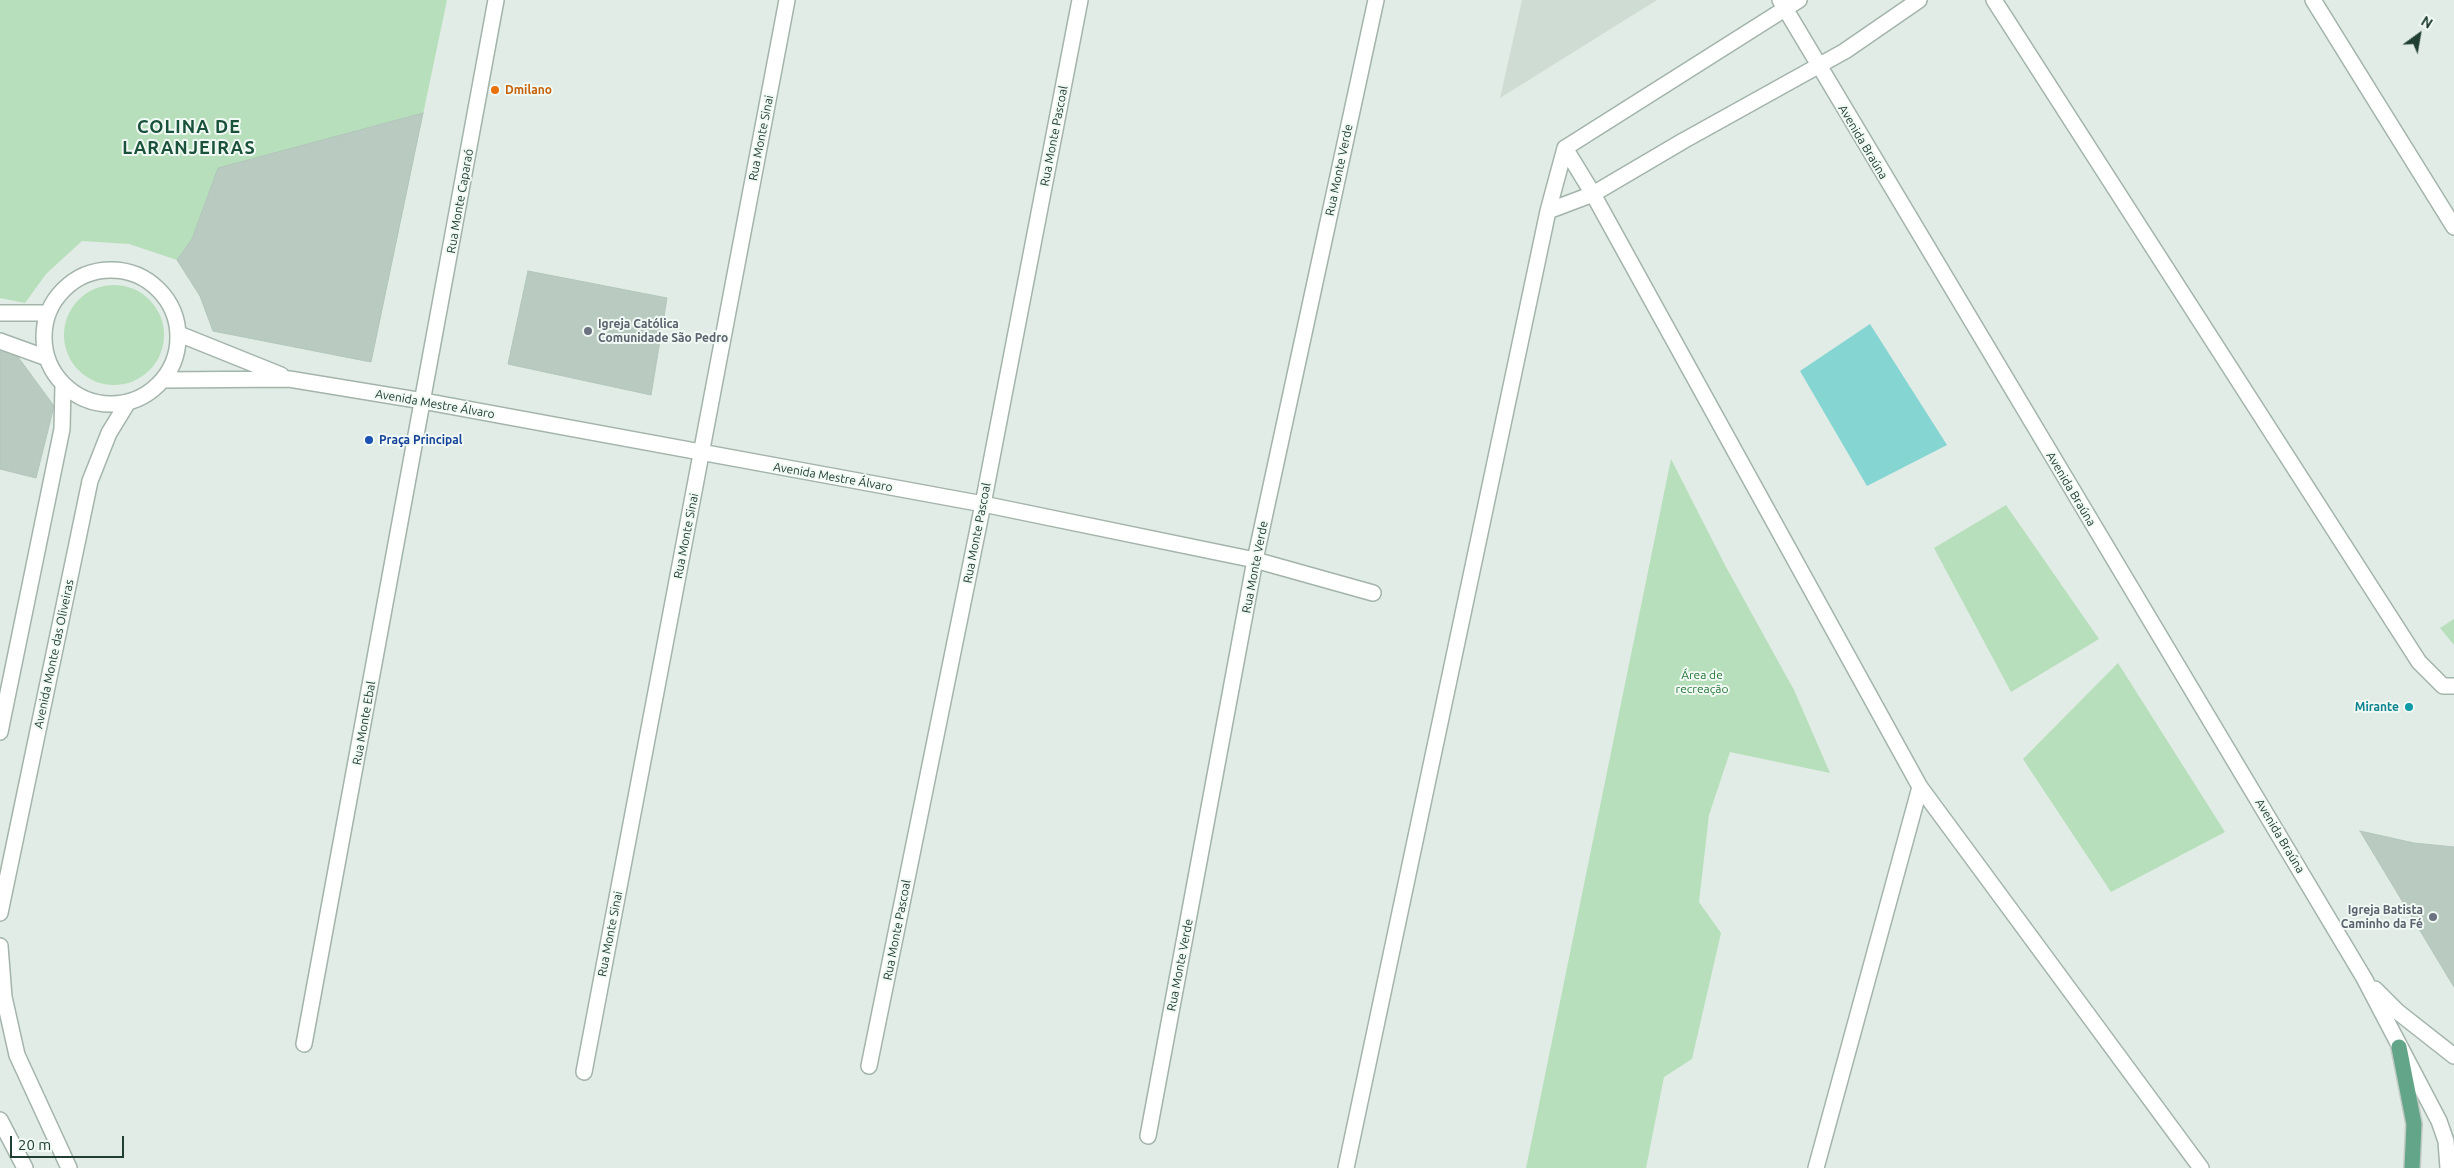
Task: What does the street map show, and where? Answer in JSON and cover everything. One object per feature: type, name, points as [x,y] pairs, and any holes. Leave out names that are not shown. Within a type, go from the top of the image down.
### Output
[{"type":"main road","points":[[2399,1047],[2414,1124],[2412,1168]]},
{"type":"street","name":"Rua Monte Caparaó","points":[[423,401],[496,0]]},
{"type":"street","name":"Rua Monte Sinai","points":[[584,1072],[787,0]]},
{"type":"street","name":"Rua Monte Pascoal","points":[[869,1066],[983,504],[1080,0]]},
{"type":"street","name":"Rua Monte Verde","points":[[1148,1136],[1255,560],[1376,0]]},
{"type":"street","points":[[1346,1168],[1548,211],[1565,148],[1782,4],[1799,0]]},
{"type":"street","points":[[1548,211],[1593,194],[1683,141],[1845,51],[1920,0]]},
{"type":"street","points":[[1994,0],[2419,662],[2443,686],[2454,686]]},
{"type":"street","points":[[2313,0],[2454,227]]},
{"type":"street","name":"Avenida Braúna","points":[[1782,4],[2364,978],[2439,1121],[2446,1141],[2448,1168]]},
{"type":"street","points":[[1565,148],[1593,194],[1920,786],[2201,1168]]},
{"type":"street","points":[[117,270],[136,275],[160,291],[171,306],[179,334],[174,363],[164,380],[144,396],[117,405],[93,402],[82,398],[63,384],[53,372],[47,358],[44,339],[48,313],[57,296],[71,283],[98,271],[117,270]]},
{"type":"street","points":[[0,313],[48,313]]},
{"type":"street","name":"Avenida Mestre Álvaro","points":[[179,334],[289,379]]},
{"type":"street","points":[[0,342],[47,358]]},
{"type":"street","name":"Avenida Mestre Álvaro","points":[[164,380],[289,379],[423,401],[983,504],[1255,560],[1373,592]]},
{"type":"street","points":[[0,732],[62,429],[63,384]]},
{"type":"street","name":"Rua Monte Ebal","points":[[304,1044],[423,401]]},
{"type":"street","name":"Avenida Monte das Oliveiras","points":[[0,913],[90,481],[109,433],[128,402]]},
{"type":"street","points":[[1816,1168],[1920,786]]},
{"type":"street","points":[[0,946],[4,996],[17,1055],[68,1168]]},
{"type":"street","name":"Avenida Braúna","points":[[2364,978],[2398,1012],[2454,1056]]},
{"type":"street","points":[[0,1120],[25,1168]]},
{"type":"shaded area","points":[[1522,0],[1657,0],[1500,98]]},
{"type":"green space","points":[[0,0],[447,0],[371,362],[213,331],[200,296],[177,260],[129,244],[82,241],[46,274],[25,303],[0,298]]},
{"type":"green space","points":[[114,285],[124,286],[142,293],[156,307],[163,325],[163,345],[156,363],[142,377],[124,384],[114,385],[104,384],[86,377],[72,363],[65,345],[64,335],[65,325],[72,307],[86,293],[104,286]]},
{"type":"green space","name":"Área de recreação","points":[[1671,459],[1726,567],[1794,690],[1830,773],[1730,752],[1709,815],[1699,902],[1721,933],[1692,1059],[1664,1077],[1646,1168],[1526,1168]]},
{"type":"green space","points":[[2006,505],[2099,639],[2011,692],[1934,548]]},
{"type":"green space","points":[[2454,619],[2454,645],[2440,628]]},
{"type":"green space","points":[[2118,663],[2225,832],[2111,892],[2023,759]]},
{"type":"water","points":[[1870,324],[1947,445],[1867,486],[1800,371]]},
{"type":"building","points":[[423,113],[371,362],[213,331],[200,296],[177,260],[192,239],[218,168]]},
{"type":"building","name":"Igreja Católica Comunidade São Pedro","points":[[528,271],[667,298],[651,395],[508,364]]},
{"type":"building","points":[[0,344],[10,346],[54,406],[36,478],[0,469]]},
{"type":"building","name":"Igreja Batista Caminho da Fé","points":[[2360,831],[2414,843],[2454,847],[2454,987]]},
{"type":"place","name":"Dmilano","points":[[495,90]]},
{"type":"place","name":"Igreja Católica Comunidade São Pedro","points":[[588,331]]},
{"type":"place","name":"Praça Principal","points":[[369,440]]},
{"type":"place","name":"Mirante","points":[[2409,707]]},
{"type":"place","name":"Igreja Batista Caminho da Fé","points":[[2433,917]]},
{"type":"district","name":"COLINA DE LARANJEIRAS","points":[[189,137]]}]
